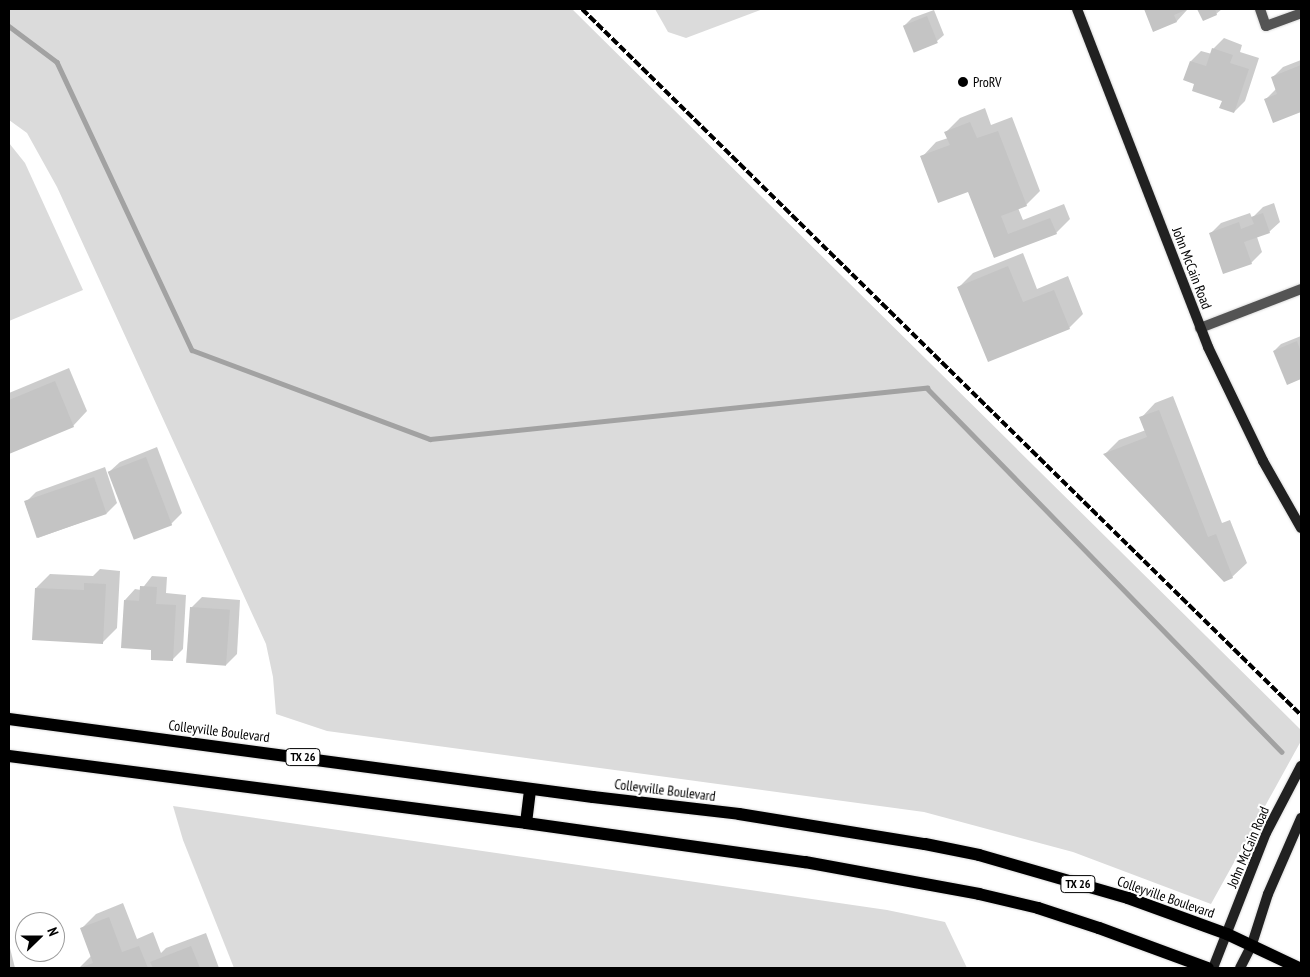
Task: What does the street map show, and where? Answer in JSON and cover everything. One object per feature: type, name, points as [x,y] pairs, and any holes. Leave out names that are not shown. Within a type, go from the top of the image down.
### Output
[{"type":"main road","name":"John McCain Road","points":[[1077,9],[1200,328],[1245,426],[1301,528]]},
{"type":"main road","name":"Colleyville Boulevard","points":[[9,719],[530,789],[739,814],[925,844],[979,855],[1128,898],[1252,944],[1299,968]]},
{"type":"main road","points":[[9,756],[526,823],[805,862],[979,894],[1038,908],[1208,968]]},
{"type":"main road","name":"John McCain Road","points":[[1213,968],[1266,833],[1301,766]]},
{"type":"main road","points":[[526,823],[530,789]]},
{"type":"main road","points":[[1240,968],[1252,944],[1268,894],[1301,818]]},
{"type":"street","points":[[1260,9],[1266,26],[1301,13]]},
{"type":"street","points":[[1200,328],[1301,289]]},
{"type":"shaded area","points":[[9,9],[572,9],[1301,730],[1301,741],[1211,904],[1073,852],[924,812],[327,731],[276,714],[273,677],[266,644],[57,187],[27,133],[9,120]]},
{"type":"shaded area","points":[[655,9],[763,9],[686,38],[668,32]]},
{"type":"shaded area","points":[[9,143],[25,163],[83,290],[9,321]]},
{"type":"shaded area","points":[[173,806],[887,910],[945,922],[967,968],[234,968],[183,840]]},
{"type":"building","points":[[1144,9],[1188,9],[1174,15],[1177,22],[1153,32]]},
{"type":"building","points":[[1197,9],[1215,9],[1217,15],[1203,21]]},
{"type":"building","points":[[927,16],[938,43],[914,53],[903,26]]},
{"type":"building","points":[[1212,48],[1233,55],[1230,63],[1249,69],[1234,113],[1219,108],[1222,101],[1192,91],[1194,84],[1183,80],[1190,61],[1206,66]]},
{"type":"building","points":[[1301,65],[1301,112],[1273,123],[1264,99],[1277,94],[1271,77]]},
{"type":"building","points":[[970,122],[977,138],[998,131],[1027,206],[1001,216],[1008,234],[1050,218],[1057,234],[994,258],[968,192],[938,203],[920,156],[950,145],[944,132]]},
{"type":"building","points":[[1263,213],[1270,233],[1244,242],[1252,264],[1223,274],[1209,233],[1239,222],[1241,229],[1254,224],[1251,217]]},
{"type":"building","points":[[1008,266],[1023,302],[1054,290],[1070,329],[988,362],[957,287]]},
{"type":"building","points":[[1297,341],[1301,352],[1301,379],[1287,385],[1273,351]]},
{"type":"building","points":[[55,381],[74,427],[9,454],[9,400]]},
{"type":"building","points":[[1159,410],[1208,537],[1216,534],[1233,578],[1224,582],[1103,454],[1147,437],[1139,417]]},
{"type":"building","points":[[146,457],[172,525],[134,540],[108,472]]},
{"type":"building","points":[[94,477],[107,514],[37,538],[24,501]]},
{"type":"building","points":[[84,583],[106,584],[103,644],[32,640],[35,588],[84,590]]},
{"type":"building","points":[[140,586],[157,587],[156,604],[176,605],[173,661],[151,660],[151,650],[121,648],[124,600],[139,601]]},
{"type":"building","points":[[190,607],[230,610],[226,666],[186,663]]},
{"type":"building","points":[[109,917],[122,952],[139,946],[148,968],[80,968],[93,963],[80,928]]},
{"type":"building","points":[[191,946],[200,968],[153,968],[150,962]]},
{"type":"waterway","points":[[9,26],[57,62],[192,350],[430,439],[927,388],[1282,752]]},
{"type":"railway","points":[[582,9],[1301,715]]},
{"type":"place","name":"ProRV","points":[[963,82]]}]
